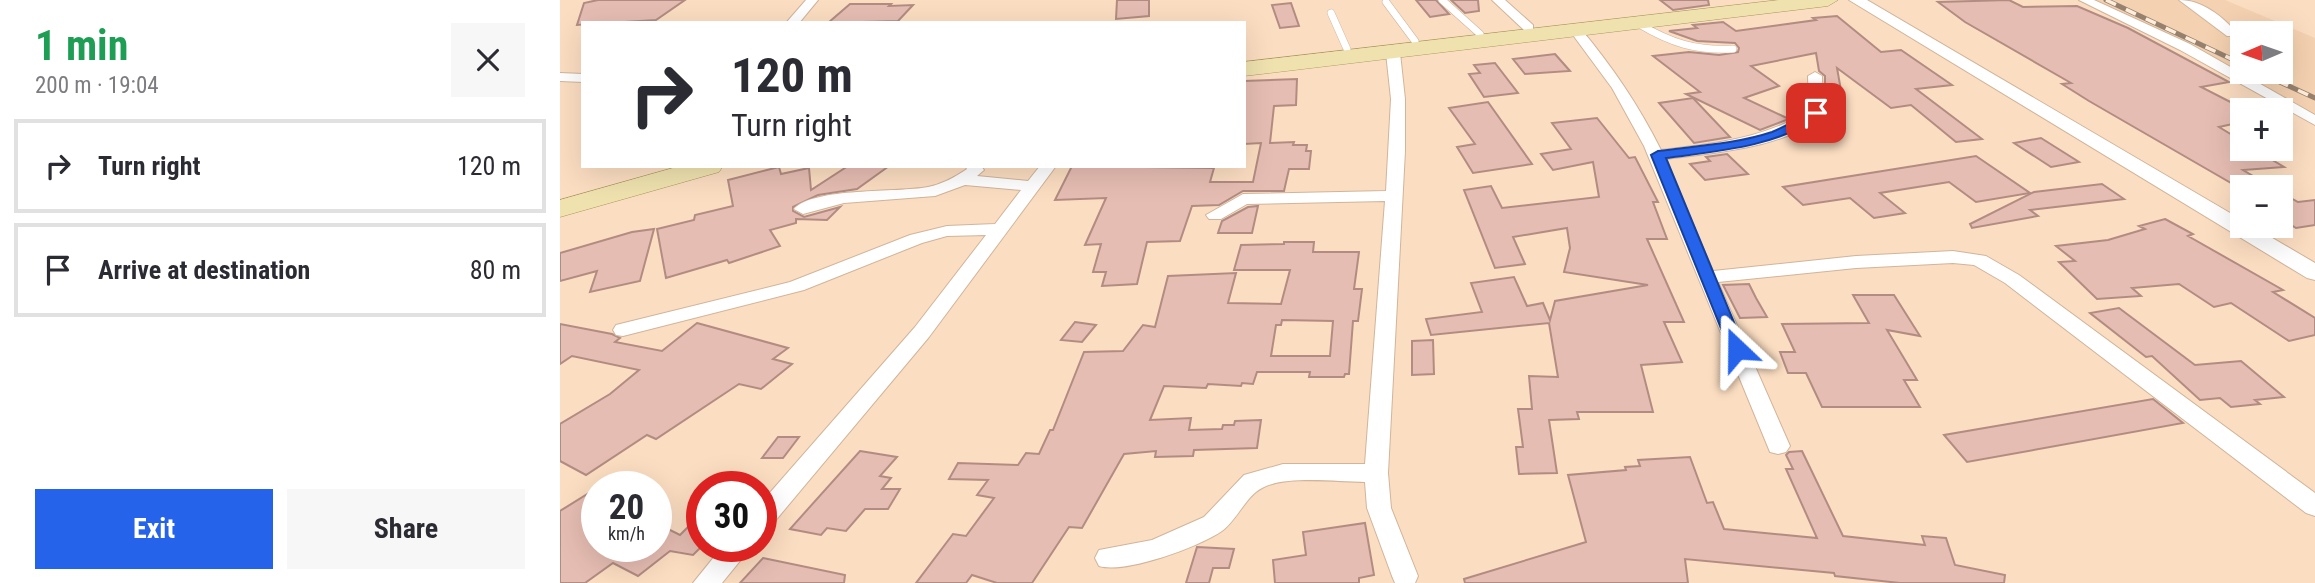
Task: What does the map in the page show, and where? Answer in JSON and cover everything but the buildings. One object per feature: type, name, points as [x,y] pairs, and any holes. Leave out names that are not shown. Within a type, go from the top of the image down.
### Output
[{"type":"main road","points":[[1246,60],[1479,34],[1576,32],[1766,0]]},
{"type":"main road","points":[[1246,69],[1393,53],[1524,32],[1828,0]]},
{"type":"main road","points":[[560,209],[703,168]]},
{"type":"street","points":[[794,21],[812,0]]},
{"type":"street","points":[[1498,0],[1524,32]]},
{"type":"street","points":[[1856,0],[2315,273]]},
{"type":"street","points":[[1875,0],[2230,207]]},
{"type":"street","points":[[2085,0],[2185,47],[2315,121]]},
{"type":"street","points":[[2185,0],[2199,7],[2230,32]]},
{"type":"street","points":[[1576,32],[1603,64],[1658,155],[1706,277],[1778,446]]},
{"type":"street","points":[[1393,53],[1398,99],[1395,196],[1376,473],[1379,508],[1405,576]]},
{"type":"street","points":[[1658,155],[1773,136],[1798,126],[1816,113],[1815,76]]},
{"type":"street","points":[[560,77],[581,78]]},
{"type":"street","points":[[777,501],[922,332],[1046,168]]},
{"type":"street","points":[[803,209],[819,201],[913,195],[969,173],[1033,186]]},
{"type":"street","points":[[1215,215],[1243,199],[1395,196]]},
{"type":"street","points":[[623,330],[797,286],[916,239],[947,231],[1000,229]]},
{"type":"street","points":[[2284,238],[2315,256]]},
{"type":"street","points":[[1706,277],[1870,262],[1953,257],[1979,260],[2012,279],[2315,506]]},
{"type":"street","points":[[1108,558],[1155,550],[1213,524],[1254,481],[1283,473],[1376,473]]},
{"type":"street","points":[[706,583],[725,562]]},
{"type":"lane","points":[[1442,0],[1479,34]]},
{"type":"lane","points":[[1386,2],[1415,41]]},
{"type":"lane","points":[[1331,13],[1347,49]]},
{"type":"lane","points":[[1648,20],[1672,44],[1690,49],[1733,49]]},
{"type":"shaded area","points":[[2093,0],[2225,0],[2275,21],[2230,21],[2230,70]]},
{"type":"shaded area","points":[[2293,29],[2315,38],[2315,113],[2293,102],[2293,98],[2286,98],[2258,84],[2293,84]]},
{"type":"railway","points":[[2106,0],[2230,58]]},
{"type":"railway","points":[[2284,84],[2315,98]]},
{"type":"route","points":[[1737,349],[1658,155],[1773,136],[1798,126],[1816,113]]}]
